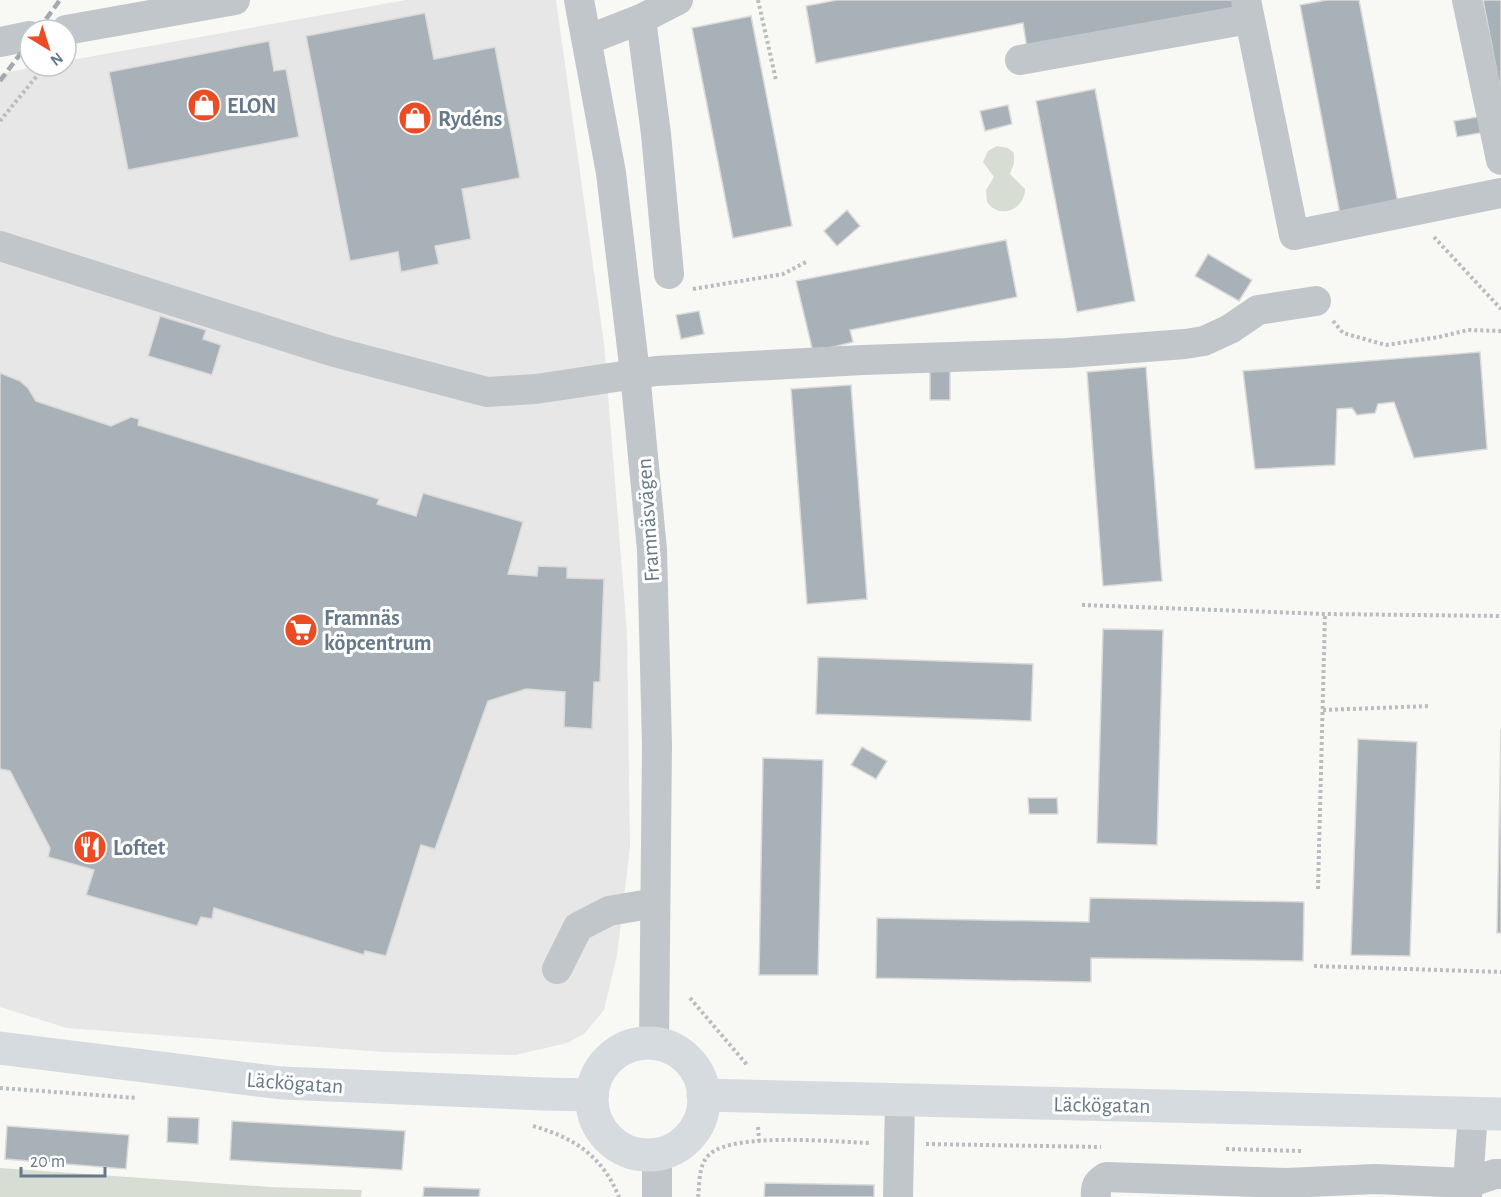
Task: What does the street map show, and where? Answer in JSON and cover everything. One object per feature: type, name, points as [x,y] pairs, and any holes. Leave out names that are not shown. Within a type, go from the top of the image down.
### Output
[{"type":"main road","points":[[639,1044],[654,1044],[666,1047],[688,1060],[701,1083],[703,1109],[692,1134],[670,1151],[657,1154],[635,1154],[615,1145],[605,1135],[592,1109],[592,1095],[598,1074],[612,1056],[625,1048],[639,1044]]},
{"type":"main road","name":"Läckögatan","points":[[0,1048],[282,1083],[543,1095],[592,1095]]},
{"type":"main road","name":"Läckögatan","points":[[703,1095],[1487,1113]]},
{"type":"street","points":[[78,28],[235,0]]},
{"type":"street","name":"Framnäsvägen","points":[[579,0],[611,173],[635,373],[652,550],[657,745],[654,1044]]},
{"type":"street","points":[[587,40],[641,19],[678,0]]},
{"type":"street","points":[[1467,0],[1501,160]]},
{"type":"street","points":[[1020,60],[1248,10],[1294,235],[1501,193]]},
{"type":"street","points":[[641,19],[656,134],[681,281]]},
{"type":"street","points":[[0,42],[18,38]]},
{"type":"street","points":[[0,246],[331,351],[487,392],[536,389],[635,373],[863,360],[1067,353],[1204,342],[1230,329],[1258,310],[1316,301]]},
{"type":"street","points":[[557,969],[578,927],[609,911],[655,903]]},
{"type":"street","points":[[898,1197],[900,1100]]},
{"type":"street","points":[[1468,1190],[1487,1113]]},
{"type":"street","points":[[657,1154],[657,1197]]},
{"type":"street","points":[[1096,1197],[1095,1190],[1098,1182],[1106,1177],[1209,1189],[1468,1190],[1495,1174],[1501,1174]]},
{"type":"path","points":[[759,0],[776,80]]},
{"type":"path","points":[[0,122],[35,78]]},
{"type":"path","points":[[1411,212],[1501,309]]},
{"type":"path","points":[[681,281],[783,274],[808,261]]},
{"type":"path","points":[[1316,301],[1343,333],[1386,345],[1439,338],[1468,330],[1501,331]]},
{"type":"path","points":[[1082,605],[1325,614],[1501,616]]},
{"type":"path","points":[[1317,889],[1325,614]]},
{"type":"path","points":[[1322,710],[1430,706]]},
{"type":"path","points":[[1314,966],[1501,972]]},
{"type":"path","points":[[690,998],[748,1066],[758,1066]]},
{"type":"path","points":[[698,1197],[702,1165],[710,1154],[732,1143],[759,1141],[1110,1147]]},
{"type":"path","points":[[1215,1149],[1308,1151]]},
{"type":"shaded area","points":[[406,0],[556,0],[604,344],[627,633],[630,847],[617,955],[604,1010],[584,1034],[567,1043],[515,1055],[384,1052],[67,1028],[0,1007],[0,74],[18,70],[18,78],[78,78],[78,59]]},
{"type":"shaded area","points":[[997,146],[1008,148],[1014,153],[1014,163],[1010,174],[1025,189],[1021,202],[1011,210],[998,211],[987,202],[986,190],[994,177],[983,162],[988,151]]},
{"type":"shaded area","points":[[0,1168],[270,1187],[362,1190],[361,1197],[0,1197]]},
{"type":"building","points":[[837,0],[1237,0],[1238,7],[1027,48],[1023,23],[816,63],[806,6]]},
{"type":"building","points":[[1327,0],[1359,0],[1398,203],[1340,214],[1300,5]]},
{"type":"building","points":[[1483,0],[1501,0],[1501,96],[1498,78]]},
{"type":"building","name":"Rydéns","points":[[425,13],[434,59],[495,47],[520,178],[462,189],[471,239],[435,246],[439,264],[401,272],[398,252],[350,261],[306,36]]},
{"type":"building","points":[[751,16],[792,226],[733,238],[692,28]]},
{"type":"building","name":"ELON","points":[[269,41],[274,71],[286,69],[299,137],[128,170],[109,72]]},
{"type":"building","points":[[1095,89],[1135,301],[1077,312],[1036,101]]},
{"type":"building","points":[[1008,105],[1012,124],[985,131],[980,111]]},
{"type":"building","points":[[1483,116],[1486,132],[1457,137],[1454,121]]},
{"type":"building","points":[[847,210],[860,226],[837,246],[824,231]]},
{"type":"building","points":[[1006,240],[1017,297],[850,330],[853,342],[813,352],[796,281]]},
{"type":"building","points":[[1208,254],[1252,280],[1239,301],[1195,276]]},
{"type":"building","points":[[699,311],[704,334],[681,339],[676,315]]},
{"type":"building","points":[[160,316],[206,330],[203,339],[221,345],[212,375],[148,356]]},
{"type":"building","points":[[1480,352],[1487,449],[1414,458],[1394,402],[1378,404],[1375,413],[1357,415],[1352,408],[1337,409],[1335,465],[1255,469],[1243,371]]},
{"type":"building","points":[[950,367],[950,400],[930,400],[930,368]]},
{"type":"building","points":[[1146,367],[1162,581],[1103,586],[1087,372]]},
{"type":"building","name":"Framnäs köpcentrum","points":[[0,373],[20,381],[28,388],[36,401],[111,426],[131,417],[139,419],[138,425],[379,499],[377,504],[416,516],[423,493],[523,522],[508,574],[537,576],[538,566],[567,567],[567,578],[604,579],[600,682],[594,682],[592,729],[564,727],[565,692],[526,689],[488,701],[435,849],[421,845],[386,956],[365,951],[364,955],[214,908],[212,919],[201,917],[197,926],[86,895],[94,870],[48,857],[50,848],[10,771],[0,769]]},
{"type":"building","points":[[851,385],[867,599],[807,604],[791,389]]},
{"type":"building","points":[[1103,629],[1163,630],[1157,845],[1097,843]]},
{"type":"building","points":[[818,657],[1033,664],[1031,721],[816,714]]},
{"type":"building","points":[[1501,729],[1501,933],[1497,933]]},
{"type":"building","points":[[1358,739],[1417,742],[1410,956],[1351,955]]},
{"type":"building","points":[[862,747],[887,761],[876,779],[851,765]]},
{"type":"building","points":[[763,758],[823,760],[818,975],[759,975]]},
{"type":"building","points":[[1028,798],[1057,798],[1058,814],[1029,814]]},
{"type":"building","points":[[1090,898],[1304,902],[1303,961],[1091,958],[1091,982],[876,978],[877,918],[1089,922]]},
{"type":"building","points":[[168,1117],[199,1118],[198,1144],[167,1142]]},
{"type":"building","points":[[232,1121],[405,1131],[402,1170],[230,1160]]},
{"type":"building","points":[[7,1126],[129,1135],[126,1169],[5,1159]]},
{"type":"building","points":[[765,1183],[874,1185],[874,1197],[764,1197]]},
{"type":"building","points":[[424,1187],[480,1189],[479,1197],[423,1197]]},
{"type":"railway","points":[[47,18],[60,0]]},
{"type":"railway","points":[[0,81],[18,57]]},
{"type":"place","name":"ELON","points":[[204,105]]},
{"type":"place","name":"Rydéns","points":[[415,118]]},
{"type":"place","name":"Framnäs köpcentrum","points":[[301,630]]},
{"type":"place","name":"Loftet","points":[[90,847]]}]
